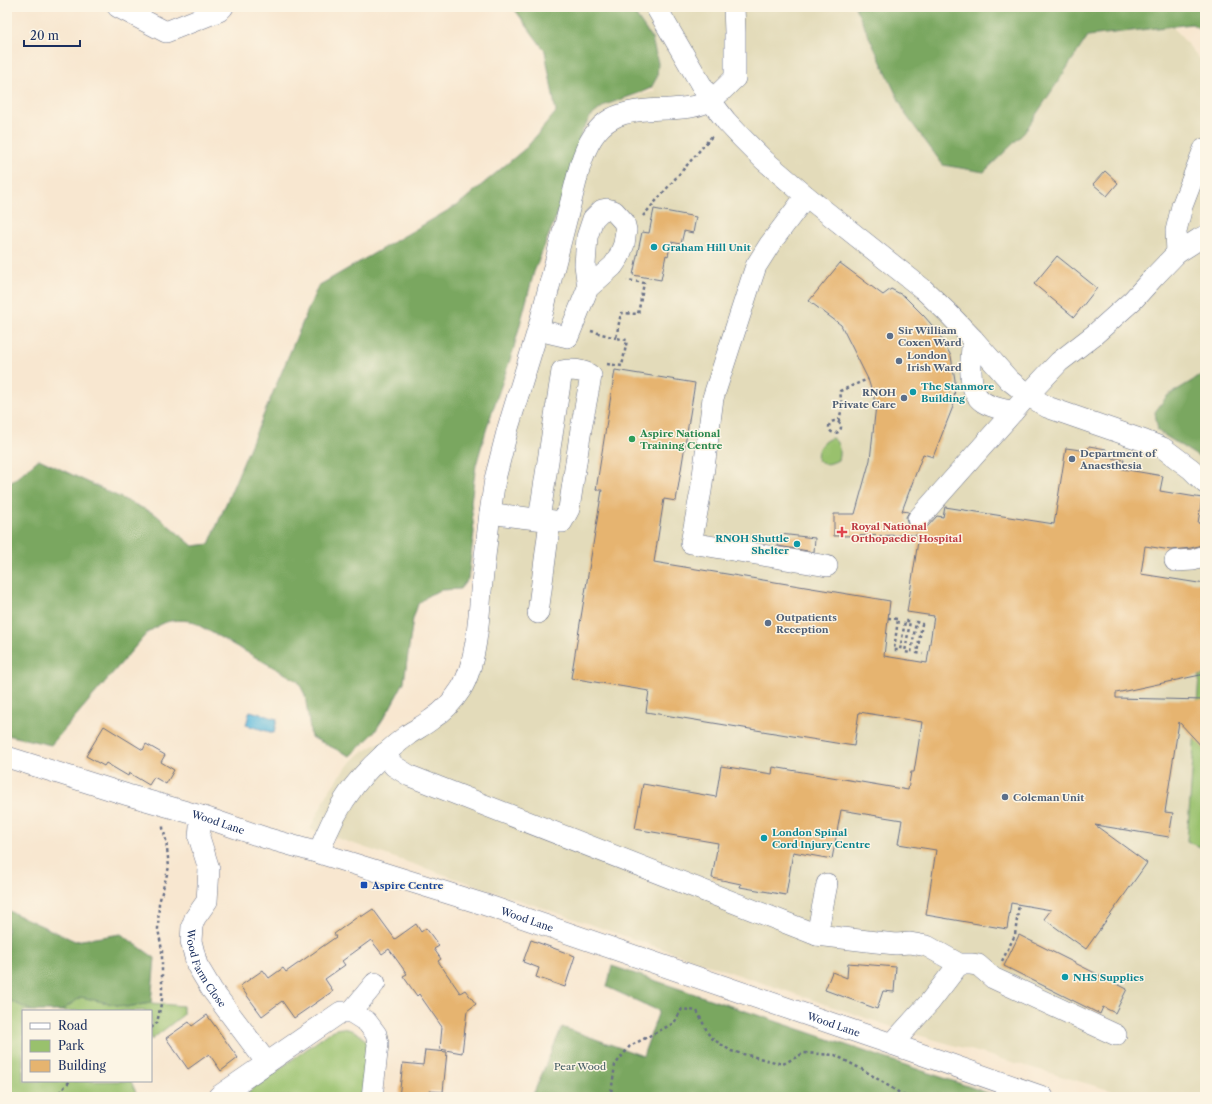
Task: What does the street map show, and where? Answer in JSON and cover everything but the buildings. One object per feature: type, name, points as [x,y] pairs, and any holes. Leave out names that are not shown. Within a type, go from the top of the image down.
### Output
[{"type":"street","points":[[118,7],[166,32],[219,11],[223,7]]},
{"type":"street","points":[[656,7],[710,100],[726,121],[742,138],[764,160],[806,196],[923,289],[973,339],[1009,380],[1028,395],[1047,407],[1163,448],[1191,469],[1205,483]]},
{"type":"street","points":[[319,853],[341,804],[354,785],[384,754],[433,719],[453,700],[462,688],[469,672],[474,649],[495,479],[508,428],[538,330],[584,151],[593,135],[605,123],[620,115],[654,109],[694,106],[710,100],[735,78],[734,7]]},
{"type":"street","points":[[918,519],[1059,362],[1094,335],[1133,300],[1153,278],[1195,246],[1176,231],[1182,206],[1204,149]]},
{"type":"street","points":[[806,196],[770,244],[756,266],[751,281],[713,398],[701,491],[691,543],[826,566]]},
{"type":"street","points":[[538,330],[568,337],[588,288]]},
{"type":"street","points":[[973,339],[971,362],[974,393],[983,402],[995,408],[1013,412]]},
{"type":"street","points":[[490,513],[550,521],[569,509],[581,429],[591,376],[588,373],[570,369],[562,371],[550,521],[538,612]]},
{"type":"street","points":[[1175,560],[1193,560],[1205,556]]},
{"type":"street","points":[[384,754],[394,766],[410,776],[817,935],[896,944],[910,943],[927,946],[959,964],[978,965],[993,978],[1116,1035]]},
{"type":"street","name":"Wood Lane","points":[[7,757],[483,904],[1043,1097]]},
{"type":"street","name":"Wood Farm Close","points":[[202,816],[199,838],[209,869],[207,900],[195,918],[192,926],[191,941],[197,965],[212,990],[267,1063]]},
{"type":"street","points":[[817,935],[827,884]]},
{"type":"street","points":[[892,1044],[929,1003],[959,964]]},
{"type":"street","points":[[351,1012],[375,983]]},
{"type":"street","points":[[219,1096],[341,1012],[351,1012],[367,1022],[376,1034],[378,1044],[372,1097]]},
{"type":"path","points":[[640,223],[643,216],[715,133]]},
{"type":"path","points":[[616,338],[621,313],[638,314],[644,283],[624,279]]},
{"type":"path","points":[[585,330],[627,340],[622,366],[600,363]]},
{"type":"path","points":[[839,421],[835,420],[829,425],[829,430],[832,433],[836,434],[842,429],[842,425],[839,421],[842,407],[840,391],[868,380]]},
{"type":"path","points":[[888,618],[898,619],[894,650],[900,650],[905,621],[910,621],[905,652],[911,653],[916,622],[922,624],[917,653],[923,654]]},
{"type":"path","points":[[152,1027],[158,1023],[162,999],[162,950],[158,929],[159,903],[169,867],[163,828],[164,806]]},
{"type":"path","points":[[993,978],[1015,935],[1019,904]]},
{"type":"path","points":[[609,1097],[612,1093],[615,1065],[630,1046],[674,1023],[682,1009],[697,1011],[710,1037],[731,1051],[783,1064],[804,1052],[835,1055],[865,1071],[906,1097]]},
{"type":"path","points":[[55,1097],[69,1082]]},
{"type":"shaded area","name":"Royal National Orthopaedic Hospital","points":[[603,7],[1123,7],[1166,19],[1205,65],[1205,1097],[1134,1097],[904,1031],[310,829],[329,791],[350,763],[361,753],[394,734],[435,705],[454,685],[463,655],[501,430],[582,131],[590,117],[605,105],[655,91]]},
{"type":"green space","points":[[513,7],[630,7],[652,39],[658,63],[657,77],[651,88],[605,105],[590,117],[582,131],[562,202],[534,272],[513,351],[488,424],[476,465],[471,502],[474,532],[468,579],[460,589],[441,590],[429,595],[418,604],[413,619],[404,682],[374,733],[350,756],[311,737],[305,695],[298,681],[191,621],[177,620],[163,623],[147,633],[51,745],[7,735],[7,486],[39,459],[155,514],[193,546],[209,544],[318,286],[459,204],[527,147],[556,112],[545,51]]},
{"type":"green space","points":[[855,7],[1205,7],[1205,32],[1192,24],[1088,36],[1024,133],[984,172],[943,165],[906,115]]},
{"type":"green space","points":[[1205,373],[1205,461],[1158,431],[1155,412],[1167,396]]},
{"type":"green space","points":[[832,438],[837,442],[839,448],[838,460],[829,464],[823,464],[819,461],[817,456],[818,451],[825,441]]},
{"type":"green space","points":[[1205,675],[1205,849],[1187,841],[1199,676]]},
{"type":"green space","points":[[7,910],[75,941],[121,934],[155,958],[151,1003],[126,1007],[81,997],[62,1010],[30,1010],[7,999]]},
{"type":"green space","name":"Pear Wood","points":[[612,966],[1000,1097],[532,1097],[562,1027],[643,1056],[659,1011],[607,987]]},
{"type":"green space","points":[[81,997],[126,1007],[151,1003],[183,1006],[183,1015],[152,1039],[152,1010],[62,1010]]},
{"type":"green space","points":[[7,999],[30,1010],[22,1010],[22,1082],[131,1082],[138,1097],[7,1097]]},
{"type":"green space","points":[[342,1028],[357,1032],[367,1043],[367,1097],[241,1097],[330,1032]]},
{"type":"water","points":[[250,711],[277,719],[274,733],[246,725]]},
{"type":"place","name":"Graham Hill Unit","points":[[654,247]]},
{"type":"place","name":"Sir William Coxen Ward","points":[[890,336]]},
{"type":"place","name":"London Irish Ward","points":[[899,361]]},
{"type":"place","name":"The Stanmore Building","points":[[913,392]]},
{"type":"place","name":"RNOH Private Care","points":[[904,398]]},
{"type":"place","name":"Aspire National Training Centre","points":[[632,439]]},
{"type":"place","name":"Department of Anaesthesia","points":[[1072,459]]},
{"type":"place","name":"Royal National Orthopaedic Hospital","points":[[842,532]]},
{"type":"place","name":"RNOH Shuttle Shelter","points":[[797,544]]},
{"type":"place","name":"Outpatients Reception","points":[[768,623]]},
{"type":"place","name":"Coleman Unit","points":[[1005,797]]},
{"type":"place","name":"London Spinal Cord Injury Centre","points":[[764,838]]},
{"type":"place","name":"Aspire Centre","points":[[364,885]]},
{"type":"place","name":"NHS Supplies","points":[[1065,977]]}]
